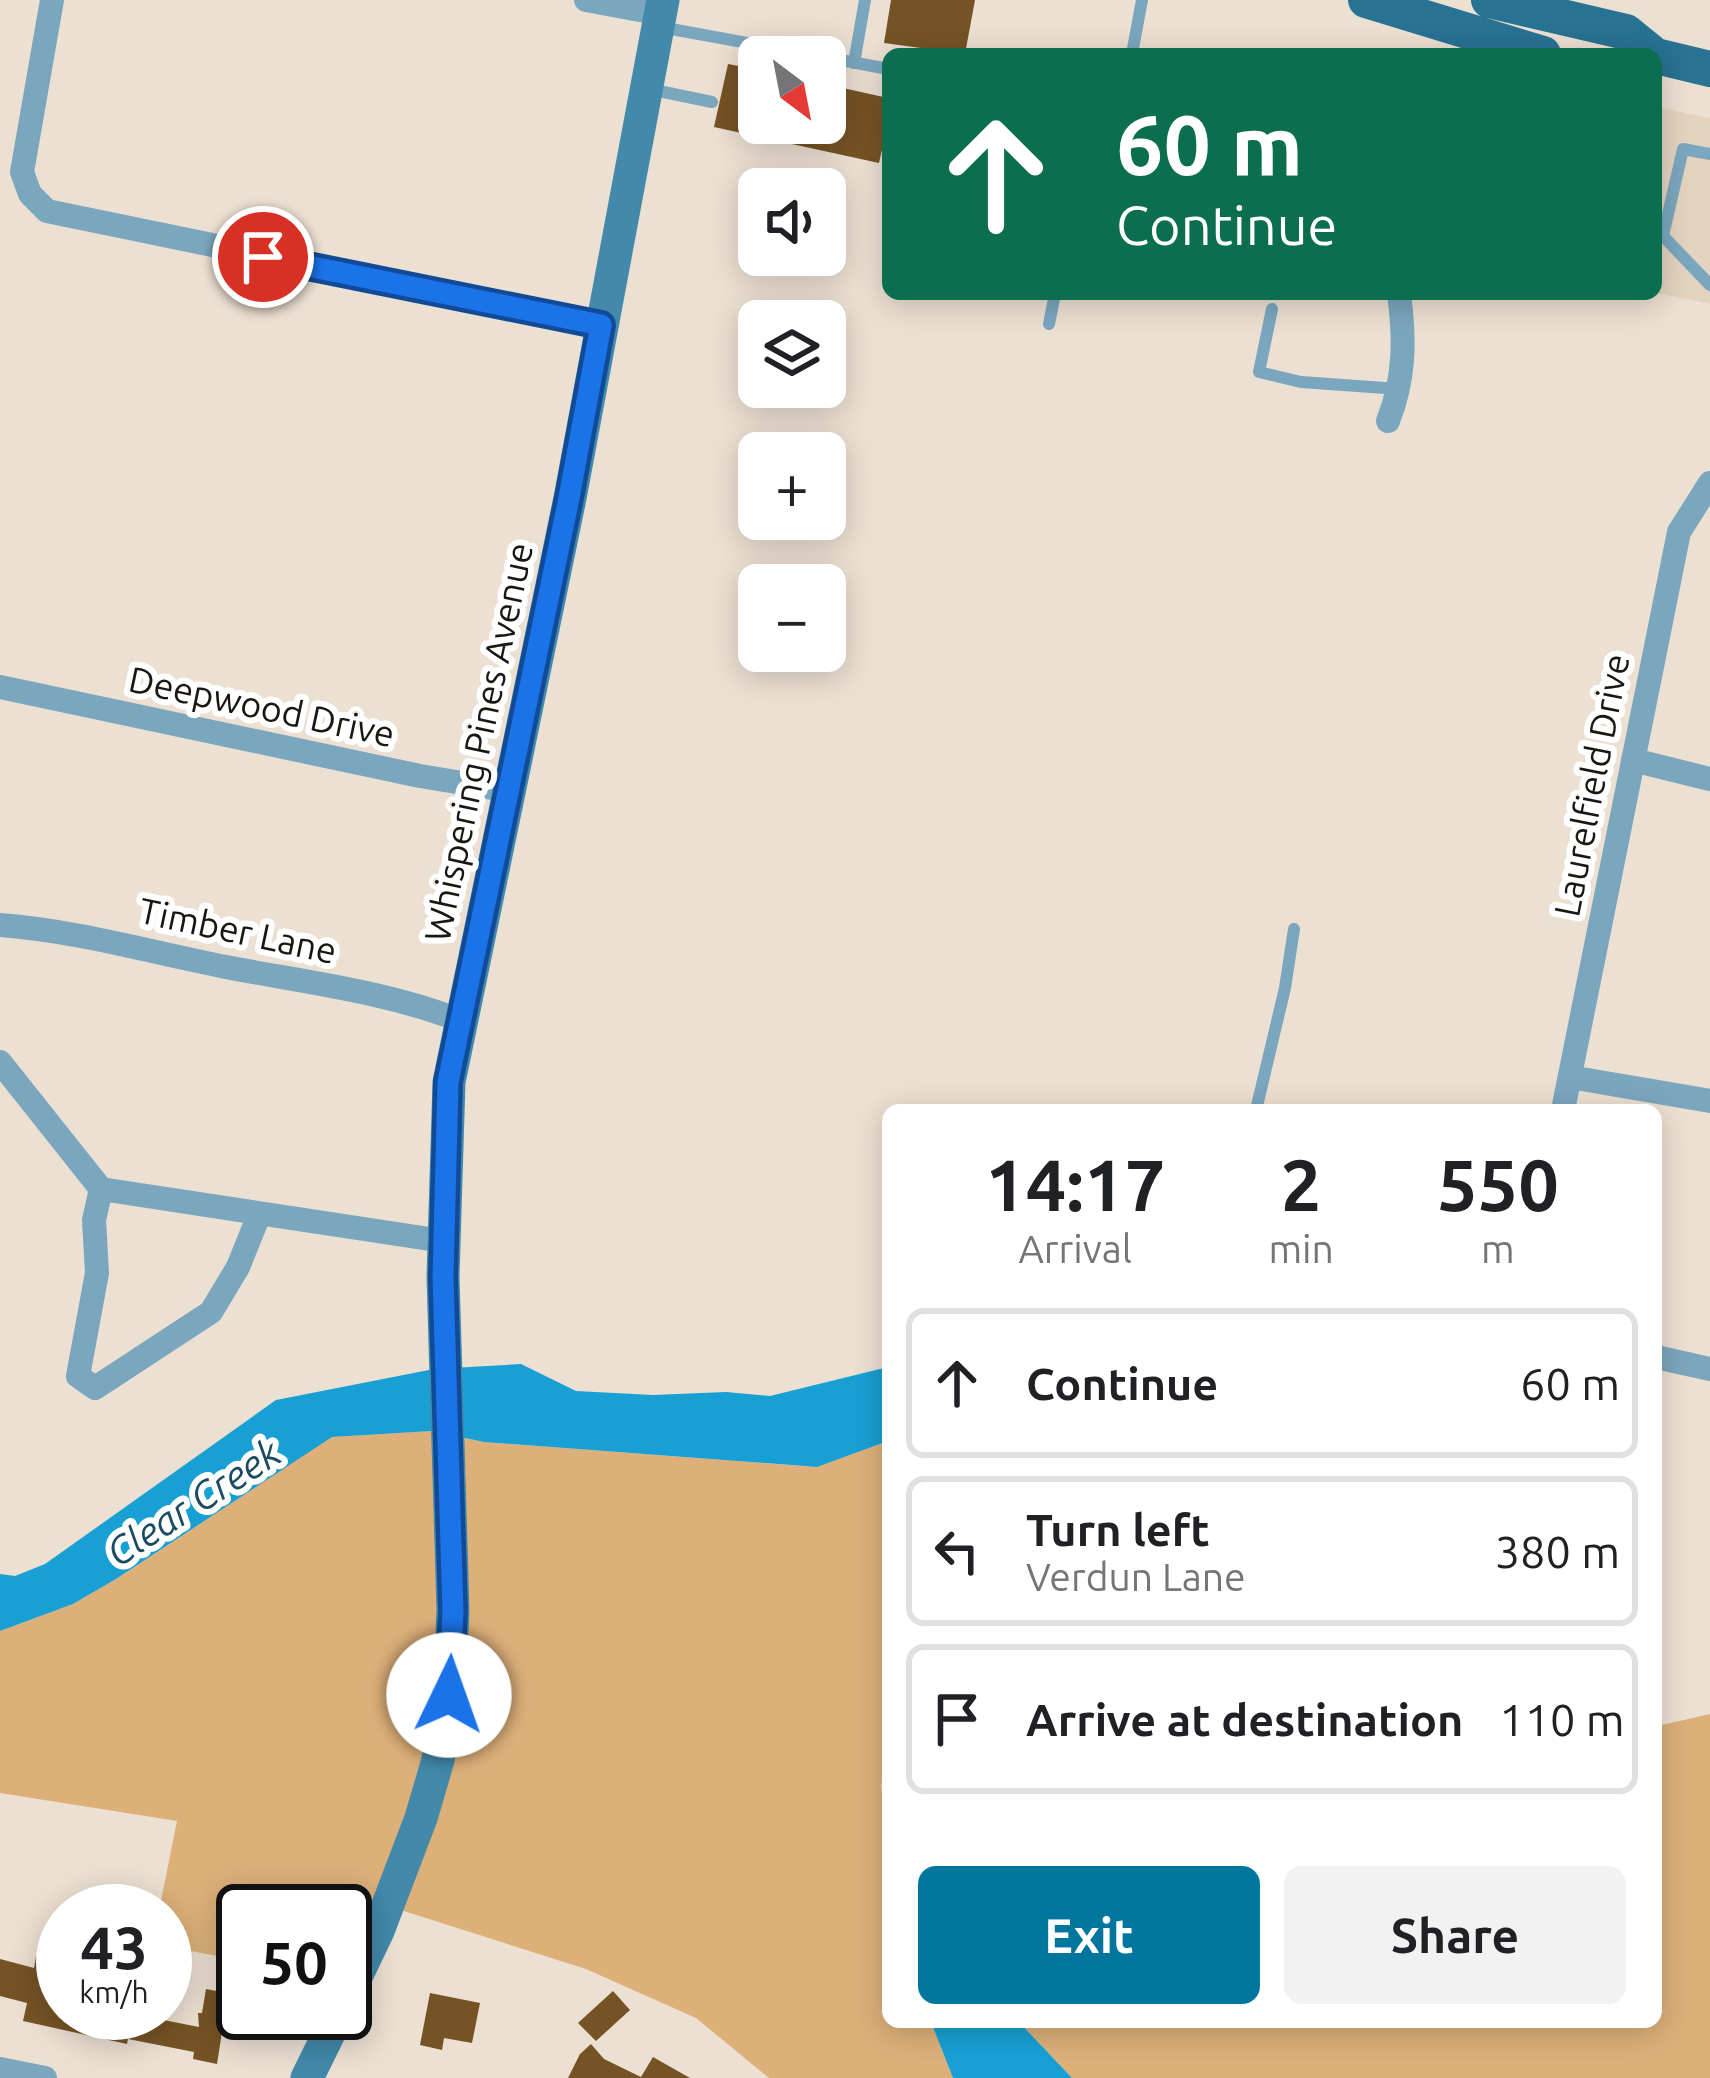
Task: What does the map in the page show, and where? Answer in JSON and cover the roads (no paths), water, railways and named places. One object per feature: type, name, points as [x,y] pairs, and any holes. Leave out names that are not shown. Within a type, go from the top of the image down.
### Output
[{"type":"main road","points":[[1366,0],[1508,48]]},
{"type":"main road","points":[[1504,4],[1627,32],[1646,48]]},
{"type":"main road","name":"Whispering Pines Avenue","points":[[372,1944],[439,1760],[451,1664],[443,1277],[448,1082],[510,791],[661,14]]},
{"type":"main road","points":[[1662,58],[1710,69]]},
{"type":"main road","points":[[312,2077],[328,2040]]},
{"type":"street","points":[[52,0],[22,172],[30,194],[46,211],[601,325]]},
{"type":"street","points":[[586,0],[661,14]]},
{"type":"street","points":[[1504,4],[1519,48]]},
{"type":"street","points":[[1388,421],[1400,389],[1405,335],[1400,300]]},
{"type":"street","name":"Laurelfield Drive","points":[[1564,1104],[1678,532],[1710,483]]},
{"type":"street","name":"Deepwood Drive","points":[[0,687],[510,791]]},
{"type":"street","points":[[1633,760],[1710,779]]},
{"type":"street","name":"Timber Lane","points":[[0,925],[102,938],[339,987],[459,1020]]},
{"type":"street","points":[[0,1062],[101,1189],[443,1240]]},
{"type":"street","points":[[1570,1077],[1710,1101]]},
{"type":"street","points":[[101,1189],[94,1220],[97,1273],[78,1376],[94,1388],[211,1312],[238,1267],[259,1215]]},
{"type":"street","points":[[1662,1359],[1710,1369]]},
{"type":"street","points":[[0,2068],[45,2078]]},
{"type":"lane","points":[[854,63],[866,0]]},
{"type":"lane","points":[[1133,48],[1142,0]]},
{"type":"lane","points":[[661,14],[744,36]]},
{"type":"lane","points":[[846,61],[882,68]]},
{"type":"lane","points":[[648,89],[712,102]]},
{"type":"lane","points":[[1710,154],[1683,149],[1664,236],[1710,284]]},
{"type":"lane","points":[[1049,324],[1053,300]]},
{"type":"lane","points":[[1272,309],[1259,372],[1301,382],[1400,389]]},
{"type":"lane","points":[[1257,1104],[1294,929]]},
{"type":"water","name":"Clear Creek","points":[[521,1364],[576,1391],[770,1396],[882,1368],[882,1443],[817,1467],[484,1442],[432,1431],[332,1437],[116,1579],[73,1604],[0,1631],[0,1574],[15,1576],[45,1564],[276,1400],[434,1369]]},
{"type":"water","points":[[933,2028],[1025,2028],[1072,2078],[953,2078]]}]
